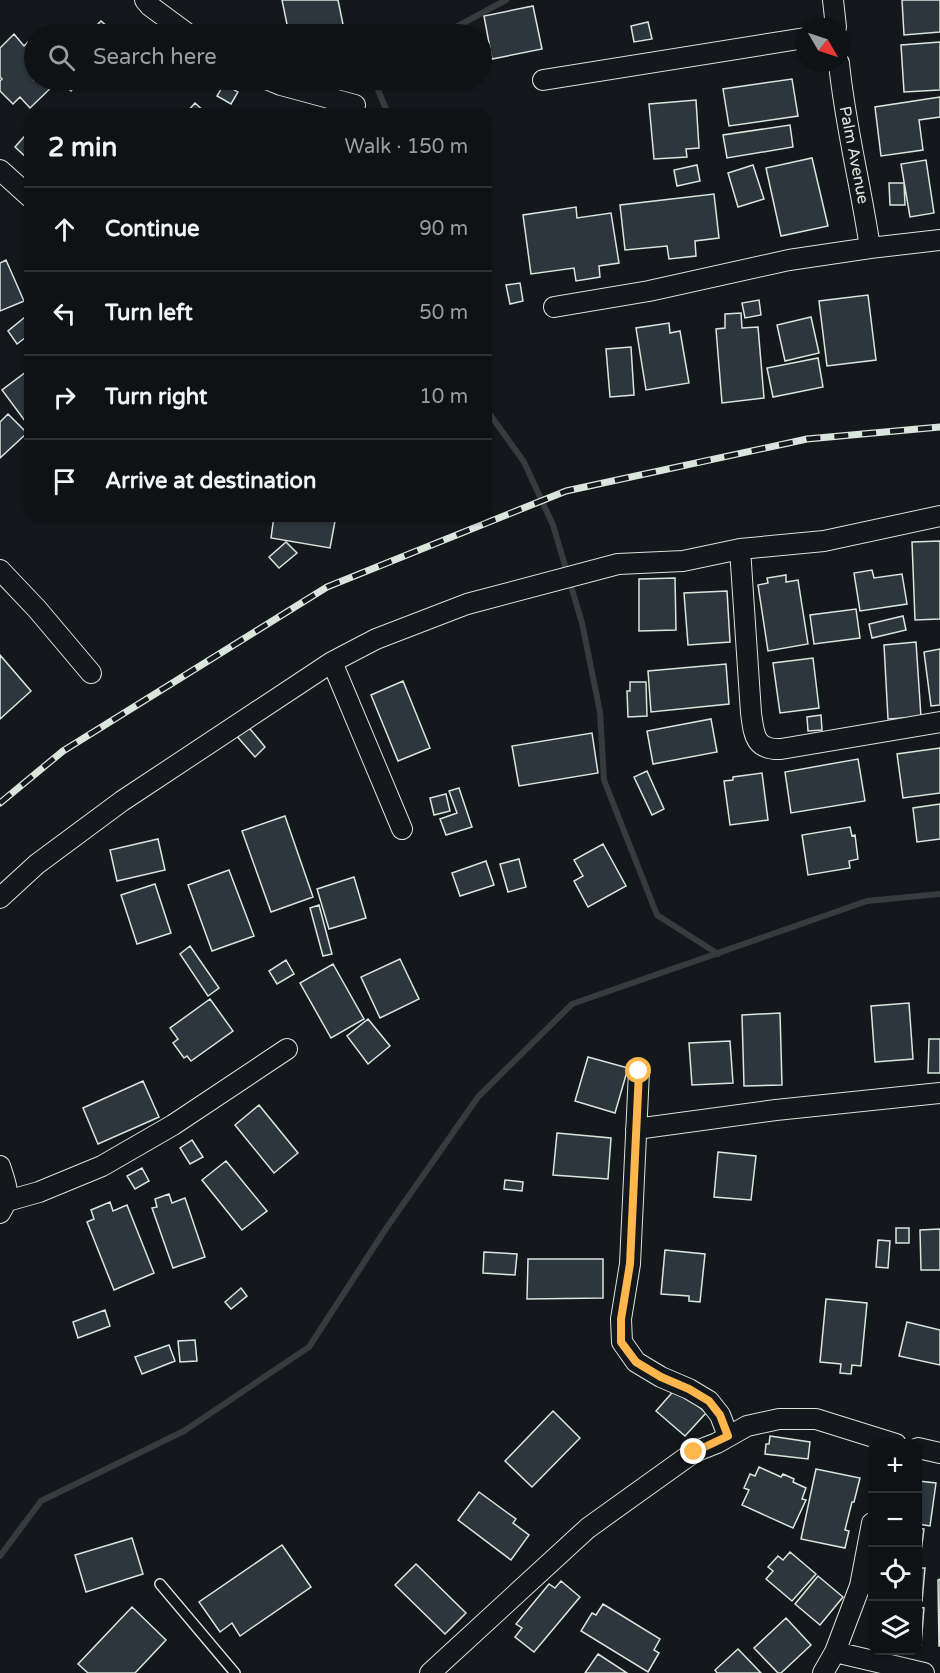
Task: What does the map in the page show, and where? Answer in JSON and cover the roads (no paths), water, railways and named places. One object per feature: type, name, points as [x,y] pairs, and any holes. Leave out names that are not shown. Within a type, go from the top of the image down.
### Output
[{"type":"street","points":[[145,0],[174,24]]},
{"type":"street","points":[[833,0],[835,18]]},
{"type":"street","points":[[543,80],[796,39]]},
{"type":"street","name":"Palm Avenue","points":[[840,72],[870,248]]},
{"type":"street","points":[[300,90],[355,105]]},
{"type":"street","points":[[0,170],[24,192]]},
{"type":"street","points":[[554,307],[650,291],[789,260],[940,240]]},
{"type":"street","points":[[0,898],[37,864],[122,801],[332,662],[376,639],[467,604],[618,564],[683,561],[740,549],[824,541],[940,516]]},
{"type":"street","points":[[740,549],[751,713],[754,734],[762,746],[781,749],[940,722]]},
{"type":"street","points":[[0,570],[37,609],[91,673]]},
{"type":"street","points":[[332,662],[402,829]]},
{"type":"street","points":[[3,1207],[102,1166],[173,1125],[287,1049]]},
{"type":"street","points":[[639,1071],[630,1264],[621,1319],[621,1342],[636,1362],[709,1401],[720,1415],[728,1436]]},
{"type":"street","points":[[636,1129],[776,1110],[940,1093]]},
{"type":"street","points":[[0,1166],[7,1188],[3,1207]]},
{"type":"street","points":[[430,1673],[588,1528],[694,1452],[747,1426],[779,1419],[816,1419],[878,1439]]},
{"type":"street","points":[[922,1449],[940,1453]]},
{"type":"street","points":[[823,1673],[835,1652],[860,1586],[868,1547]]},
{"type":"street","points":[[835,1652],[924,1673]]},
{"type":"lane","points":[[160,1584],[236,1673]]},
{"type":"waterway","points":[[462,24],[506,0]]},
{"type":"waterway","points":[[378,90],[386,108]]},
{"type":"waterway","points":[[492,417],[524,462],[553,525],[582,623],[600,712],[604,780],[657,915],[718,954]]},
{"type":"waterway","points":[[0,1556],[41,1501],[184,1431],[309,1347],[385,1230],[478,1097],[572,1004],[867,901],[940,894]]},
{"type":"railway","points":[[492,521],[566,491],[807,439],[940,427]]},
{"type":"railway","points":[[0,803],[63,751],[327,587],[489,522]]}]
